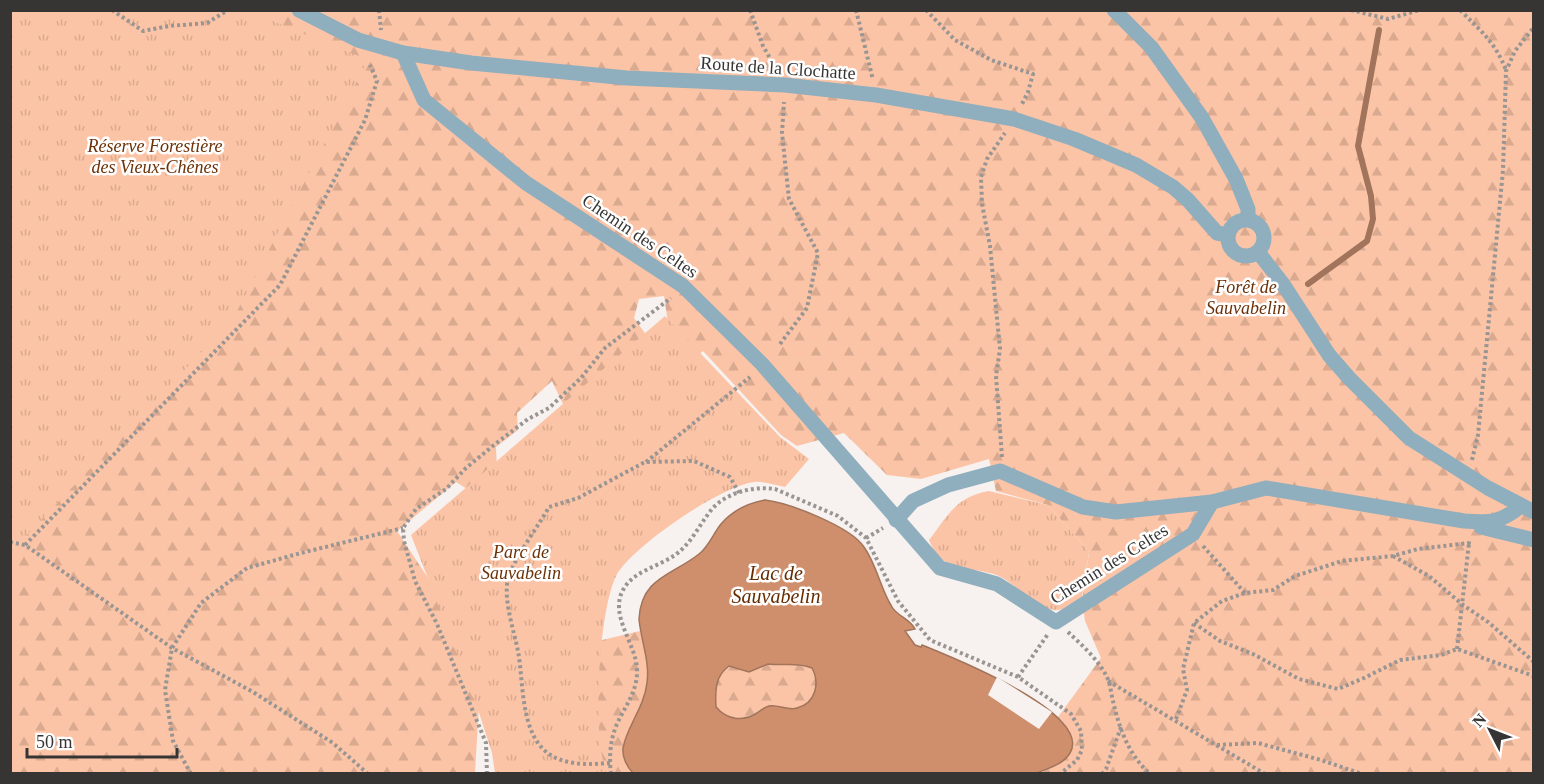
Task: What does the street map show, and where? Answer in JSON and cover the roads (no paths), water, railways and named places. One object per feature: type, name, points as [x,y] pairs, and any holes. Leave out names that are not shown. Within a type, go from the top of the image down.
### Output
[{"type":"street","name":"Route de la Clochatte","points":[[299,10],[358,40],[404,53],[481,64],[627,78],[785,85],[876,95],[1014,119],[1074,139],[1136,165],[1173,187],[1188,200],[1217,233],[1228,236]]},
{"type":"street","points":[[1114,10],[1150,47],[1202,118],[1236,179],[1248,208],[1248,219]]},
{"type":"street","name":"Chemin des Celtes","points":[[404,53],[424,100],[526,183],[683,286],[762,364],[940,568],[997,584],[1056,621],[1193,534],[1212,502]]},
{"type":"street","points":[[1248,219],[1255,222],[1264,232],[1262,246],[1258,252],[1247,256],[1237,254],[1229,246],[1228,236],[1231,226],[1238,221],[1248,219]]},
{"type":"street","points":[[1258,252],[1329,355],[1409,438],[1527,509]]},
{"type":"street","name":"Chemin des Celtes","points":[[896,520],[913,501],[948,485],[1000,471],[1083,507],[1116,512],[1212,502],[1266,488],[1458,520],[1492,523],[1527,509]]},
{"type":"street","name":"Chemin des Celtes","points":[[1458,520],[1533,540]]},
{"type":"water","name":"Lac de Sauvabelin","points":[[759,501],[776,502],[804,511],[834,524],[857,539],[868,554],[892,607],[915,629],[905,631],[915,645],[921,647],[922,645],[987,673],[1041,704],[1061,721],[1072,737],[1070,753],[1067,757],[1054,766],[1034,774],[633,773],[625,762],[623,748],[643,701],[647,683],[646,659],[639,619],[641,605],[646,594],[660,579],[702,551],[721,524],[731,515]],"holes":[[[768,664],[812,668],[816,686],[808,702],[794,709],[769,706],[746,718],[730,717],[716,707],[718,679],[724,670],[729,666],[749,672]]]},
{"type":"waterway","points":[[1308,284],[1367,241],[1373,219],[1371,196],[1358,146],[1379,30]]},
{"type":"park label","name":"Réserve Forestière des Vieux-Chênes","points":[[155,156]]},
{"type":"park label","name":"Forêt de Sauvabelin","points":[[1246,297]]},
{"type":"park label","name":"Parc de Sauvabelin","points":[[521,562]]}]
